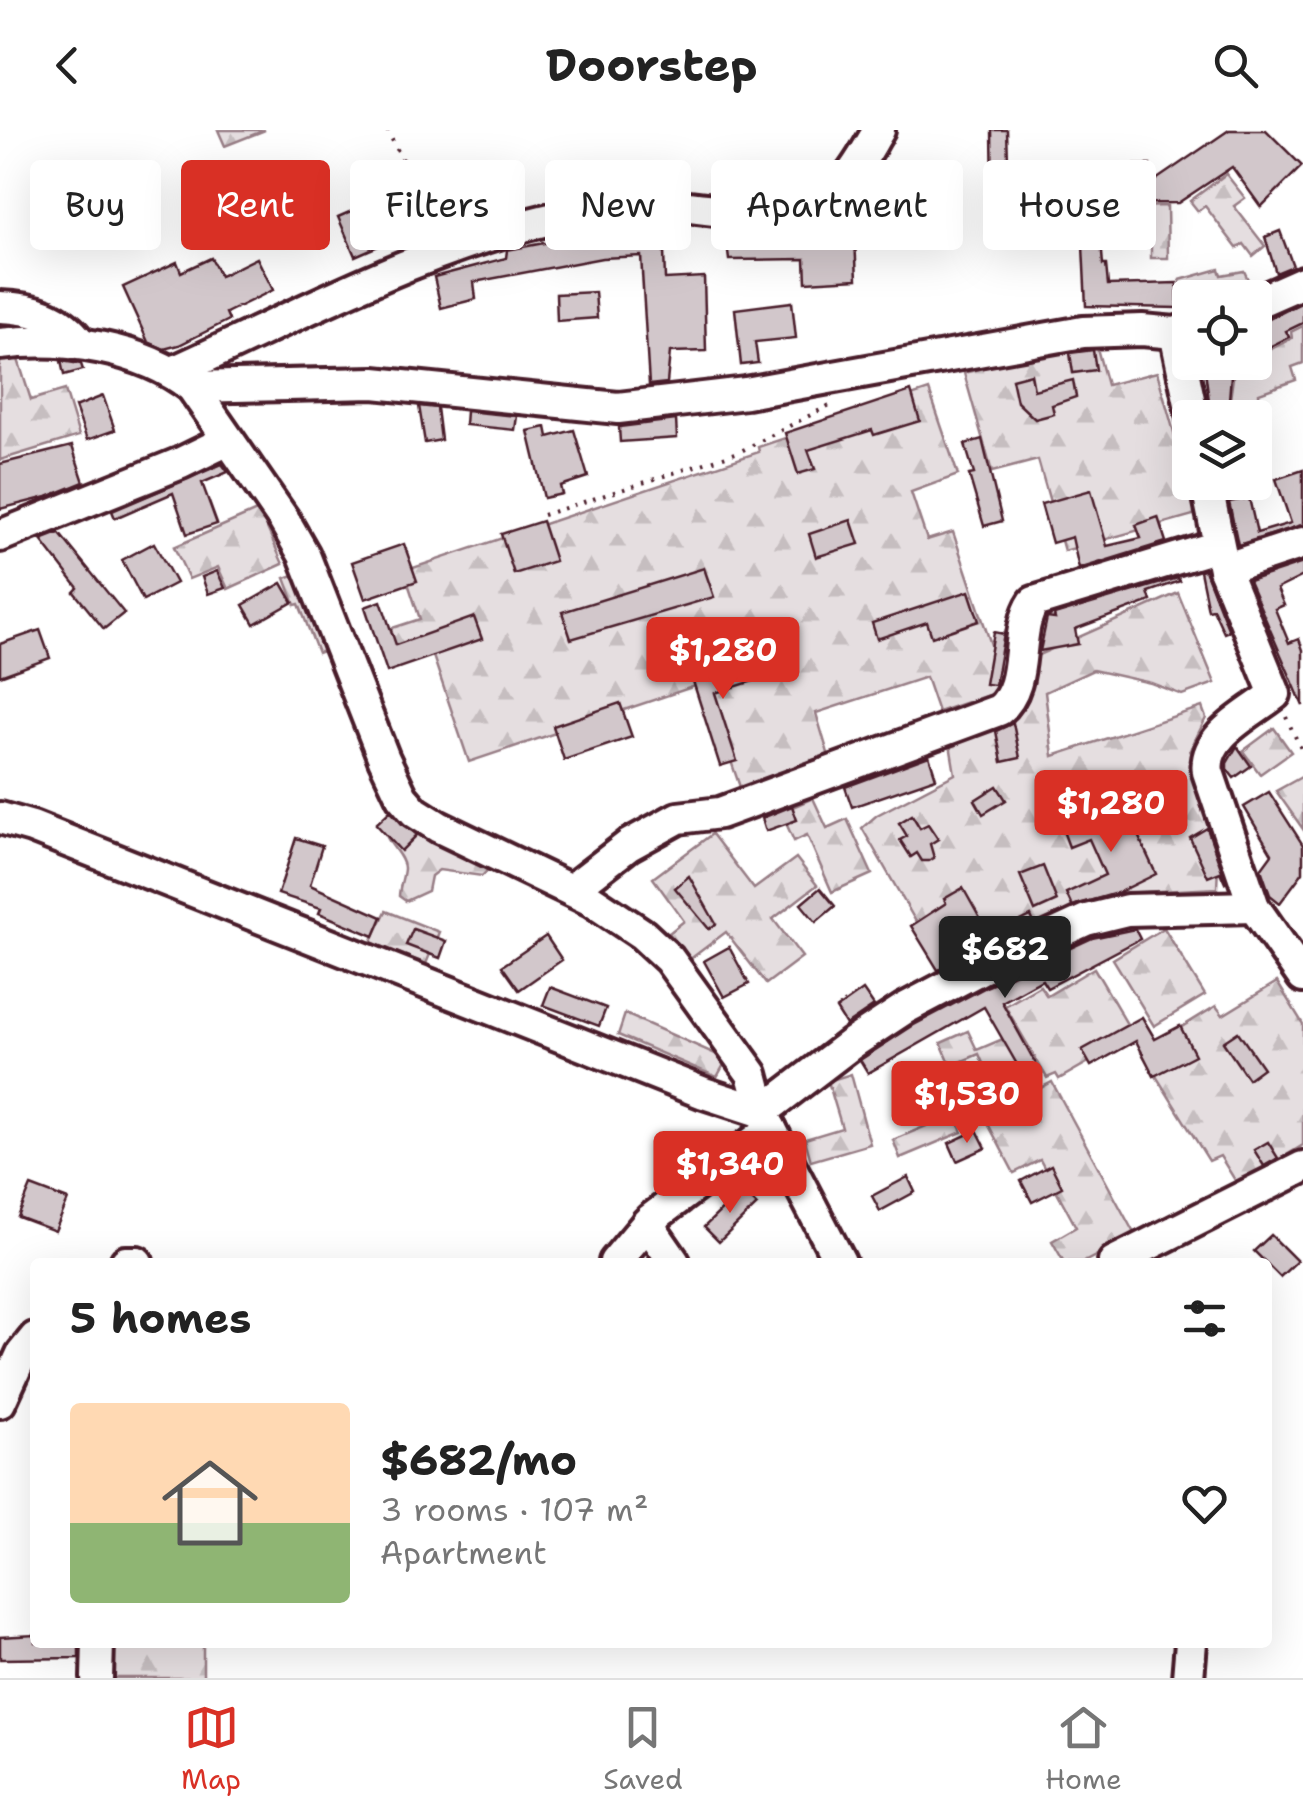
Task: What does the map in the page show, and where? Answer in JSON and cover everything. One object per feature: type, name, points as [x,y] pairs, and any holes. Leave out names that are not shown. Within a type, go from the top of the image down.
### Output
[{"type":"lane","points":[[525,226],[651,204],[791,212],[836,192],[879,130]]},
{"type":"lane","points":[[183,380],[360,286],[448,250]]},
{"type":"lane","points":[[1272,296],[1303,282]]},
{"type":"lane","points":[[0,306],[51,316],[81,344]]},
{"type":"lane","points":[[0,344],[81,344],[183,380],[374,383],[618,408],[746,393],[1083,332],[1172,331]]},
{"type":"lane","points":[[183,380],[284,520],[304,556],[402,797],[415,812],[439,827],[571,890],[642,934],[669,958],[752,1074],[766,1120],[838,1258]]},
{"type":"lane","points":[[0,536],[228,440]]},
{"type":"lane","points":[[1210,500],[1221,557],[1275,694],[1215,741],[1206,762],[1254,908],[1303,977]]},
{"type":"lane","points":[[571,890],[629,845],[678,818],[720,812],[999,710],[1013,691],[1025,618],[1034,602],[1221,557],[1303,543]]},
{"type":"lane","points":[[0,818],[32,827],[766,1120]]},
{"type":"lane","points":[[618,1258],[647,1224],[851,1044],[904,1009],[1086,920],[1128,910],[1254,908]]},
{"type":"lane","points":[[1122,1258],[1303,1168]]},
{"type":"lane","points":[[647,1224],[671,1258]]},
{"type":"lane","points":[[0,1402],[30,1344]]},
{"type":"lane","points":[[97,1678],[98,1648]]},
{"type":"lane","points":[[1188,1678],[1190,1648]]},
{"type":"path","points":[[388,130],[404,160]]},
{"type":"path","points":[[543,515],[739,452],[839,401]]},
{"type":"path","points":[[1275,694],[1303,753]]},
{"type":"green space","points":[[218,130],[265,130],[225,146]]},
{"type":"green space","points":[[1226,174],[1245,198],[1234,206],[1265,246],[1253,256],[1244,244],[1237,248],[1205,206],[1198,211],[1190,201]]},
{"type":"green space","points":[[1156,206],[1167,206],[1168,258],[1151,258],[1151,250],[1156,250]]},
{"type":"green space","points":[[1219,269],[1221,275],[1244,271],[1248,280],[1180,280]]},
{"type":"green space","points":[[1303,326],[1303,363],[1292,367],[1296,380],[1259,393],[1259,400],[1230,400],[1233,380],[1272,380],[1272,349],[1292,338],[1291,332]]},
{"type":"green space","points":[[1094,337],[1107,385],[1157,372],[1172,425],[1172,500],[1193,500],[1197,514],[1064,551],[1038,460],[992,472],[964,373]]},
{"type":"green space","points":[[16,353],[31,400],[65,390],[79,436],[0,460],[0,358]]},
{"type":"green space","points":[[929,390],[958,475],[911,492],[927,540],[953,532],[1006,689],[938,712],[926,677],[816,713],[830,760],[741,790],[704,683],[469,762],[431,650],[396,661],[386,630],[420,619],[404,571],[759,452],[758,447]]},
{"type":"green space","points":[[259,510],[283,564],[228,589],[218,567],[189,579],[174,547]]},
{"type":"green space","points":[[302,572],[331,648],[318,653],[285,578]]},
{"type":"green space","points":[[1178,593],[1215,683],[1182,695],[1151,683],[1093,670],[1045,692],[1053,756],[1202,707],[1206,718],[1190,750],[1220,821],[1217,888],[1122,893],[942,967],[862,828],[877,815],[955,774],[949,738],[1021,706],[1027,660]]},
{"type":"green space","points":[[1274,728],[1291,752],[1260,774],[1243,751]]},
{"type":"green space","points":[[1303,776],[1303,829],[1276,791]]},
{"type":"green space","points":[[813,798],[827,828],[847,819],[872,874],[832,892],[807,835],[794,841],[781,812]]},
{"type":"green space","points":[[405,817],[479,861],[487,871],[482,876],[439,870],[431,876],[428,891],[406,901],[399,896],[403,864],[386,835]]},
{"type":"green space","points":[[712,834],[754,889],[796,858],[817,885],[773,919],[802,957],[766,984],[726,932],[689,960],[669,933],[684,921],[653,878]]},
{"type":"green space","points":[[386,911],[439,932],[426,964],[371,942]]},
{"type":"green space","points":[[1164,928],[1205,995],[1154,1026],[1113,959]]},
{"type":"green space","points":[[1094,968],[1134,1036],[1059,1079],[1056,1074],[1047,1078],[1005,1006],[1040,986],[1047,996]]},
{"type":"green space","points":[[1277,982],[1303,1024],[1303,1145],[1238,1185],[1220,1156],[1209,1161],[1141,1052],[1216,1006],[1223,1015]]},
{"type":"green space","points":[[625,1014],[727,1059],[717,1077],[618,1035]]},
{"type":"green space","points":[[968,1031],[977,1050],[1010,1036],[1023,1066],[995,1079],[1005,1100],[984,1110],[968,1076],[985,1068],[979,1054],[951,1066],[941,1043]]},
{"type":"green space","points":[[851,1074],[870,1144],[811,1161],[805,1139],[842,1128],[828,1081]]},
{"type":"green space","points":[[1052,1082],[1135,1235],[1092,1258],[1062,1258],[1052,1241],[1076,1227],[1040,1160],[1014,1173],[985,1118]]},
{"type":"green space","points":[[951,1106],[962,1132],[900,1158],[893,1140],[931,1124],[928,1115]]},
{"type":"green space","points":[[108,1648],[203,1648],[203,1678],[108,1678]]},
{"type":"building","points":[[992,130],[1007,130],[1008,160],[992,160]]},
{"type":"building","points":[[1229,130],[1266,130],[1302,166],[1261,207],[1232,167],[1178,203],[1156,203],[1156,180]]},
{"type":"building","points":[[350,212],[350,245],[338,217]]},
{"type":"building","points":[[1280,231],[1293,266],[1276,273],[1265,237]]},
{"type":"building","points":[[545,243],[545,250],[664,250],[665,279],[704,277],[706,351],[670,352],[667,383],[649,385],[641,256],[602,258],[474,282],[476,299],[441,308],[434,277],[506,258],[507,250],[525,250],[525,247]]},
{"type":"building","points":[[728,250],[856,250],[857,279],[806,282],[805,259],[729,260]]},
{"type":"building","points":[[1083,250],[1102,250],[1108,285],[1172,283],[1172,308],[1086,306]]},
{"type":"building","points":[[211,258],[220,276],[257,258],[273,290],[226,313],[229,320],[179,345],[164,349],[148,342],[123,287],[177,262],[181,272]]},
{"type":"building","points":[[595,292],[597,318],[557,321],[556,294]]},
{"type":"building","points":[[792,302],[796,338],[755,342],[758,363],[741,365],[735,309]]},
{"type":"building","points":[[1303,302],[1303,323],[1286,331],[1289,337],[1272,346],[1272,318]]},
{"type":"building","points":[[1093,350],[1096,370],[1073,373],[1070,353]]},
{"type":"building","points":[[61,361],[81,364],[83,370],[64,375]]},
{"type":"building","points":[[1031,374],[1034,390],[1073,380],[1076,397],[1052,405],[1054,414],[1035,419],[1017,402],[1012,379]]},
{"type":"building","points":[[1206,380],[1231,380],[1229,400],[1209,400]]},
{"type":"building","points":[[911,391],[920,421],[874,435],[872,430],[808,450],[815,469],[798,474],[785,433]]},
{"type":"building","points":[[103,396],[115,430],[87,440],[75,407]]},
{"type":"building","points":[[419,406],[437,408],[441,440],[425,443]]},
{"type":"building","points":[[466,411],[517,416],[515,430],[465,425]]},
{"type":"building","points":[[676,420],[677,438],[620,442],[619,427]]},
{"type":"building","points":[[546,427],[548,437],[574,430],[588,477],[560,486],[562,494],[544,498],[528,431]]},
{"type":"building","points":[[982,439],[1002,521],[984,526],[969,475],[974,474],[965,444]]},
{"type":"building","points":[[72,446],[84,482],[0,509],[0,464]]},
{"type":"building","points":[[222,464],[228,472],[202,483],[217,524],[187,534],[173,493],[115,518],[112,511]]},
{"type":"building","points":[[1303,470],[1303,525],[1238,545],[1229,502],[1249,500],[1257,533],[1291,523],[1276,479]]},
{"type":"building","points":[[1091,490],[1107,546],[1141,538],[1136,525],[1158,517],[1166,542],[1079,569],[1072,537],[1052,543],[1041,504]]},
{"type":"building","points":[[851,520],[859,544],[816,557],[809,534]]},
{"type":"building","points":[[542,521],[555,561],[514,574],[501,534]]},
{"type":"building","points":[[59,533],[124,613],[104,629],[74,592],[78,588],[41,540]]},
{"type":"building","points":[[154,543],[176,583],[143,600],[122,560]]},
{"type":"building","points":[[404,544],[417,581],[365,599],[352,562]]},
{"type":"building","points":[[1303,563],[1303,576],[1277,589],[1284,605],[1275,609],[1289,643],[1299,639],[1303,650],[1303,706],[1249,581]]},
{"type":"building","points":[[704,568],[714,597],[571,639],[562,612]]},
{"type":"building","points":[[1205,570],[1229,631],[1224,633],[1213,609],[1208,610],[1200,571]]},
{"type":"building","points":[[217,571],[225,588],[208,594],[202,577]]},
{"type":"building","points":[[1178,578],[1180,581],[1148,592],[1151,601],[1075,629],[1078,644],[1040,651],[1047,618],[1055,619],[1054,615]]},
{"type":"building","points":[[282,583],[293,602],[254,624],[243,605]]},
{"type":"building","points":[[969,591],[979,621],[932,637],[927,622],[877,639],[872,623]]},
{"type":"building","points":[[381,601],[396,645],[474,617],[482,639],[387,672],[365,607]]},
{"type":"building","points":[[40,630],[50,658],[0,676],[0,644]]},
{"type":"building","points":[[994,632],[1004,634],[995,685],[985,684]]},
{"type":"building","points":[[756,658],[763,678],[715,693],[737,761],[720,766],[692,678]]},
{"type":"building","points":[[620,703],[632,737],[564,760],[553,726]]},
{"type":"building","points":[[1013,723],[1020,758],[1002,762],[996,731]]},
{"type":"building","points":[[1237,746],[1251,766],[1234,778],[1227,763]]},
{"type":"building","points":[[929,756],[936,778],[852,807],[845,787]]},
{"type":"building","points":[[997,786],[1006,800],[983,814],[975,800]]},
{"type":"building","points":[[1269,792],[1303,845],[1303,872],[1280,903],[1270,895],[1261,869],[1272,854],[1244,807]]},
{"type":"building","points":[[1124,805],[1156,874],[1117,893],[1072,906],[1066,893],[1105,875],[1089,839],[1069,847],[1063,831]]},
{"type":"building","points":[[792,806],[797,820],[766,831],[762,818]]},
{"type":"building","points":[[390,811],[417,835],[401,851],[376,824]]},
{"type":"building","points":[[912,815],[920,828],[928,824],[938,839],[930,844],[934,858],[929,861],[922,861],[917,853],[911,857],[900,840],[907,836],[899,823]]},
{"type":"building","points":[[1207,828],[1225,883],[1220,872],[1208,877],[1190,838]]},
{"type":"building","points":[[296,838],[322,846],[310,885],[382,917],[374,936],[319,913],[321,908],[278,894]]},
{"type":"building","points":[[1043,866],[1057,901],[1035,911],[1020,875]]},
{"type":"building","points":[[689,876],[716,924],[709,929],[675,888]]},
{"type":"building","points":[[820,888],[835,906],[816,922],[801,904]]},
{"type":"building","points":[[963,888],[990,936],[1031,916],[1034,923],[938,970],[911,926]]},
{"type":"building","points":[[413,929],[446,941],[440,958],[406,945]]},
{"type":"building","points":[[1135,929],[1140,939],[1047,988],[1042,980],[1002,1002],[1037,1066],[1022,1073],[984,1007],[868,1073],[860,1060],[914,1025],[988,986],[1092,938]]},
{"type":"building","points":[[546,936],[562,960],[519,990],[502,966]]},
{"type":"building","points":[[729,947],[749,984],[724,997],[704,961]]},
{"type":"building","points":[[550,987],[606,1008],[599,1026],[543,1005]]},
{"type":"building","points":[[863,990],[874,1006],[846,1025],[836,1009]]},
{"type":"building","points":[[1142,1017],[1155,1039],[1180,1026],[1195,1055],[1154,1076],[1136,1041],[1091,1066],[1082,1050]]},
{"type":"building","points":[[1238,1032],[1263,1068],[1248,1079],[1223,1042]]},
{"type":"building","points":[[977,1130],[986,1148],[957,1161],[949,1143]]},
{"type":"building","points":[[1268,1142],[1278,1158],[1264,1166],[1254,1150]]},
{"type":"building","points":[[1051,1165],[1062,1187],[1032,1202],[1021,1181]]},
{"type":"building","points":[[908,1177],[915,1192],[880,1211],[872,1196]]},
{"type":"building","points":[[31,1186],[68,1200],[55,1231],[18,1217]]},
{"type":"building","points":[[742,1190],[757,1205],[719,1242],[704,1227]]},
{"type":"building","points":[[1271,1235],[1297,1261],[1280,1277],[1272,1269],[1272,1258],[1261,1258],[1254,1251]]},
{"type":"building","points":[[30,1635],[30,1648],[79,1648],[79,1658],[0,1659],[0,1637]]}]
